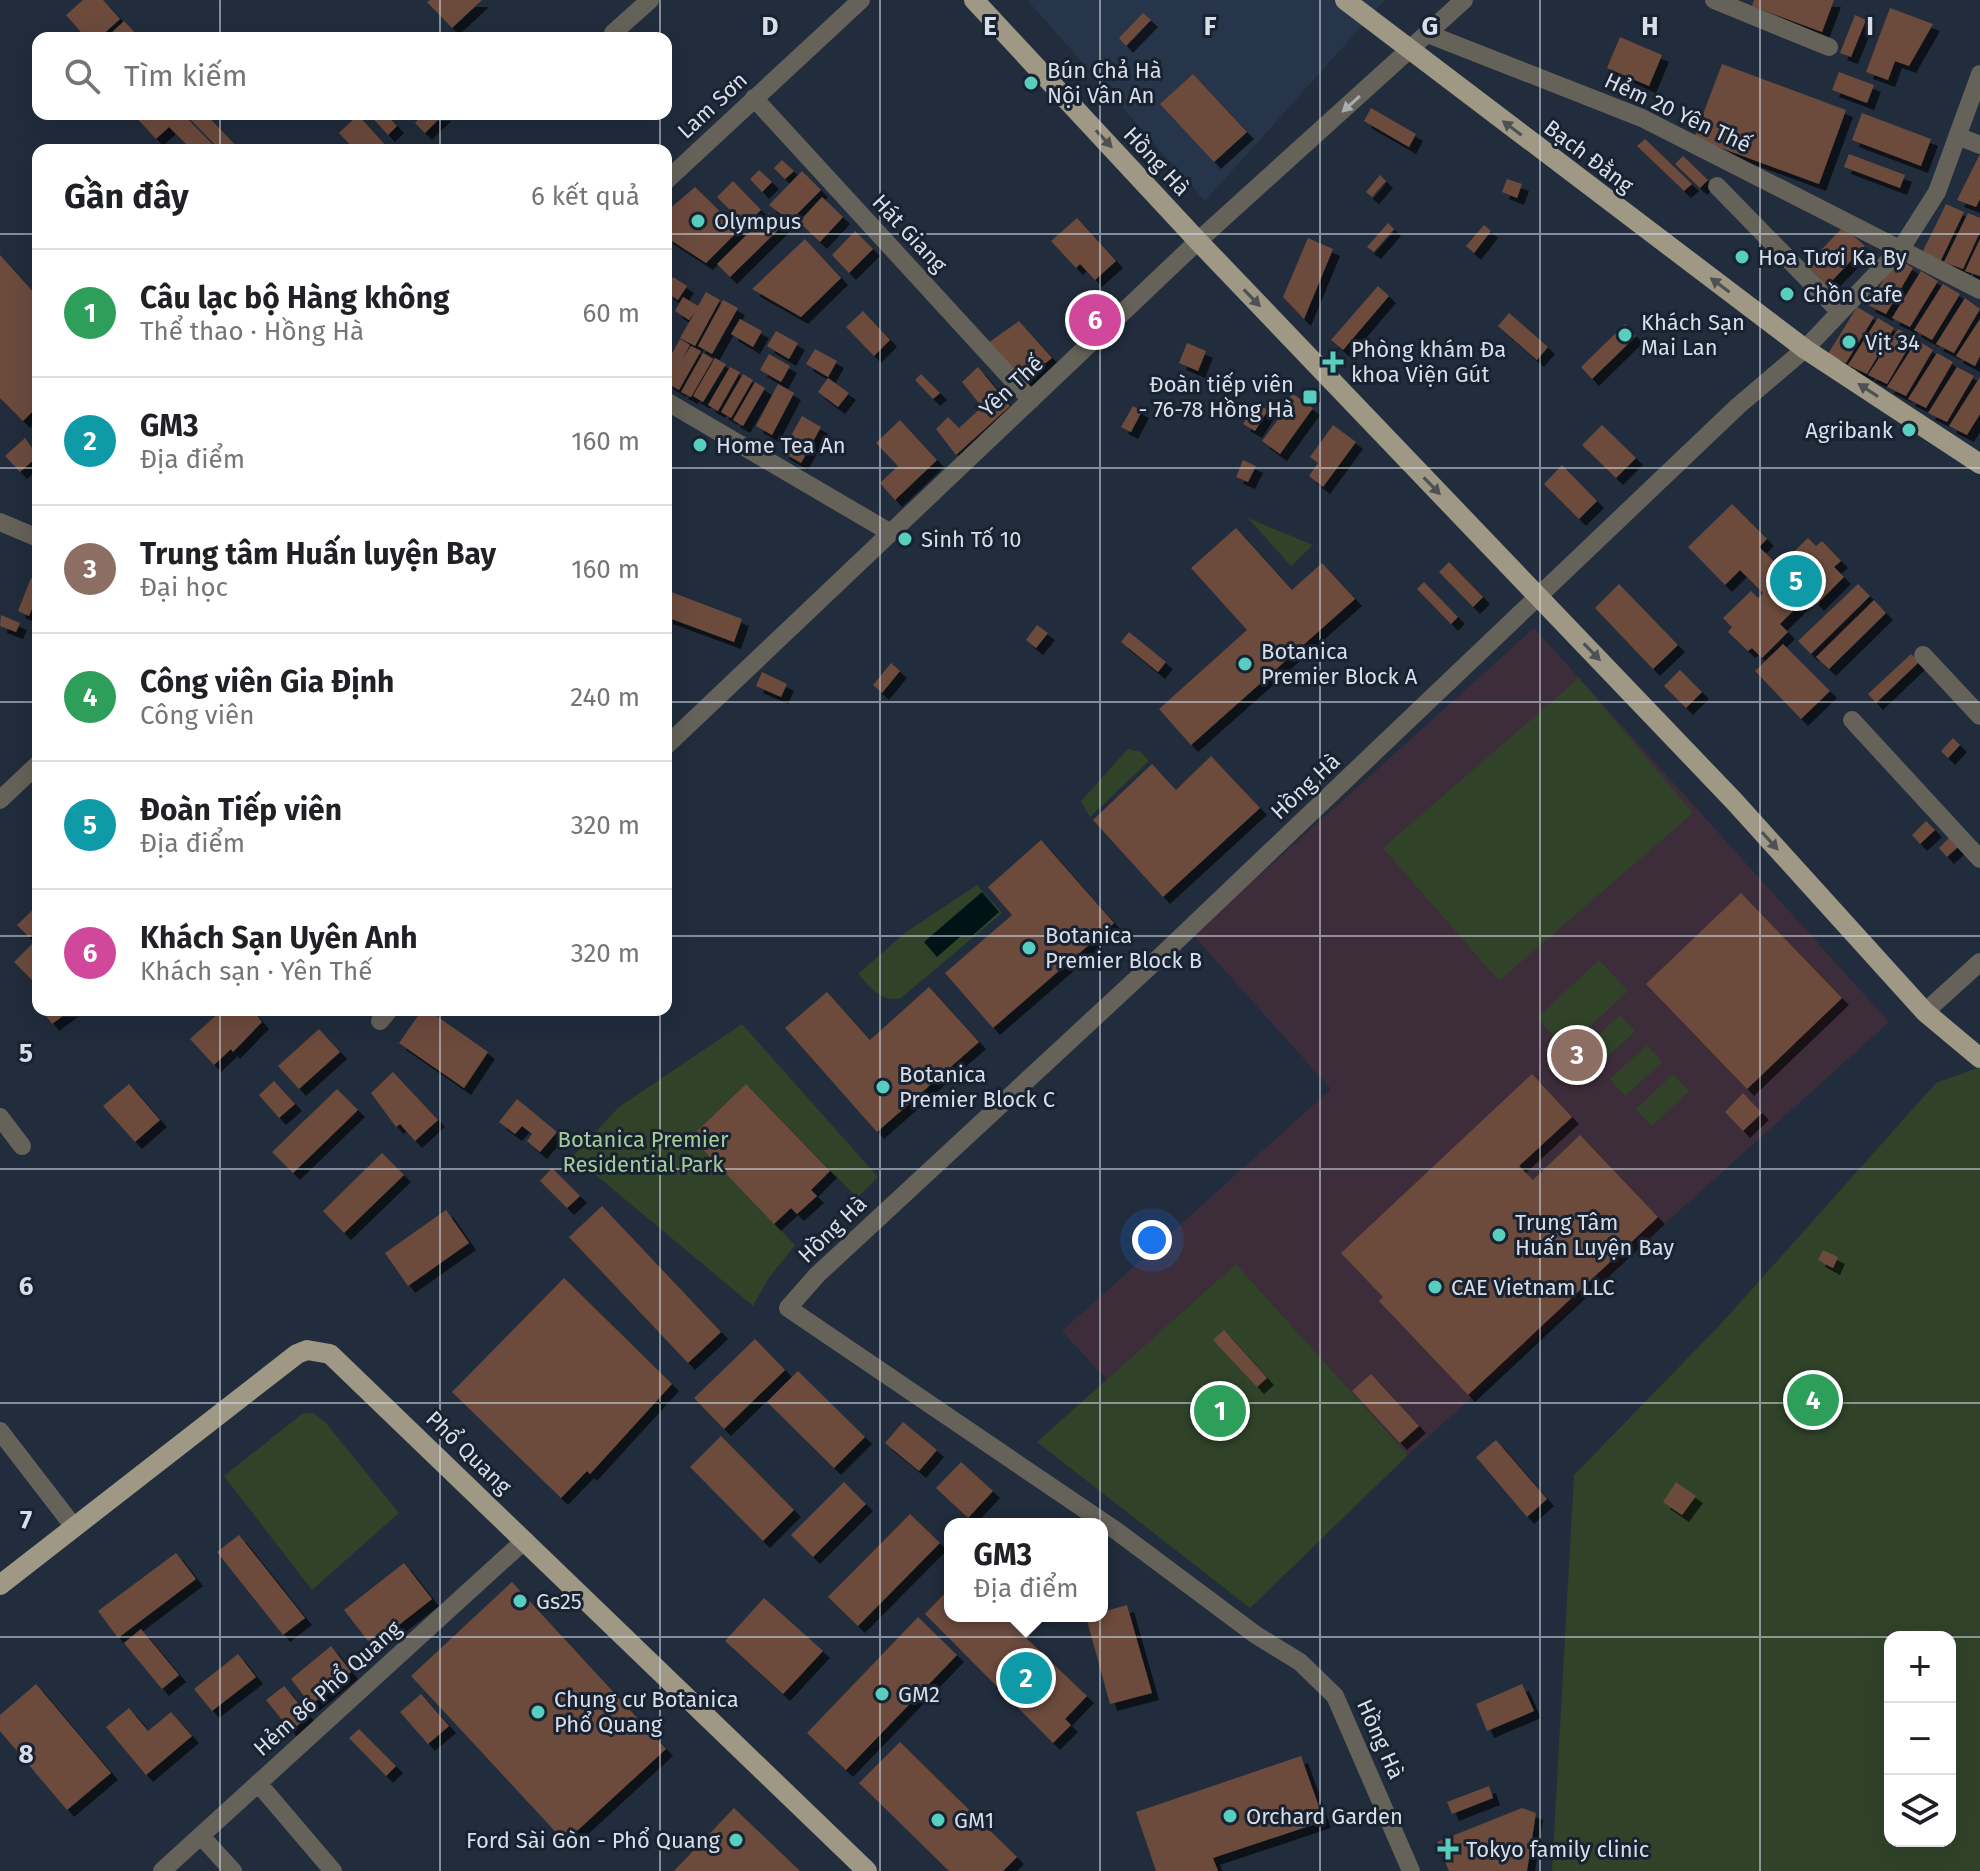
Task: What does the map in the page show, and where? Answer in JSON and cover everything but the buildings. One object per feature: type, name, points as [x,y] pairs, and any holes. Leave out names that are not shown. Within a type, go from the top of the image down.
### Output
[{"type":"main road","name":"Hồng Hà","points":[[974,0],[1198,241],[1734,801],[1925,1012],[1980,1058]]},
{"type":"main road","name":"Bạch Đằng","points":[[1345,0],[1805,349],[1980,464]]},
{"type":"main road","name":"Phổ Quang","points":[[0,1585],[297,1354],[319,1351],[339,1360],[867,1871]]},
{"type":"street","points":[[614,32],[650,0]]},
{"type":"street","name":"Lam Sơn","points":[[672,175],[861,0]]},
{"type":"street","name":"Yên Thế","points":[[672,740],[1198,241],[1464,0]]},
{"type":"street","points":[[1714,0],[1829,47]]},
{"type":"street","name":"Hẻm 20 Yên Thế","points":[[1428,34],[1642,118],[1902,247],[1980,290]]},
{"type":"street","points":[[1805,349],[1902,247],[1937,192],[1960,137],[1980,74]]},
{"type":"street","name":"Hát Giang","points":[[754,98],[1031,400]]},
{"type":"street","points":[[1960,137],[1980,145]]},
{"type":"street","points":[[1717,186],[1839,311]]},
{"type":"street","name":"Hồng Hà","points":[[1097,1518],[788,1308],[817,1275],[1146,970],[1738,406],[1805,349]]},
{"type":"street","points":[[672,405],[891,533]]},
{"type":"street","points":[[0,522],[32,535]]},
{"type":"street","points":[[1923,655],[1980,716]]},
{"type":"street","points":[[1852,720],[1980,859]]},
{"type":"street","points":[[4,791],[32,769]]},
{"type":"street","points":[[1925,1012],[1980,962]]},
{"type":"street","points":[[0,1117],[22,1146]]},
{"type":"street","points":[[0,1431],[74,1527]]},
{"type":"street","name":"Hồng Hà","points":[[1108,1525],[1256,1635],[1300,1662],[1335,1696],[1411,1871]]},
{"type":"street","name":"Hẻm 86 Phổ Quang","points":[[162,1871],[525,1540]]},
{"type":"street","points":[[258,1783],[333,1871]]},
{"type":"street","points":[[201,1836],[233,1871]]},
{"type":"shaded area","points":[[1027,0],[1385,0],[1205,201]]},
{"type":"shaded area","name":"Trung Tâm Huấn Luyện Bay","points":[[1534,628],[1889,1022],[1408,1455],[1236,1264],[1107,1380],[1062,1331],[1331,1089],[1193,935]]},
{"type":"shaded area","points":[[982,892],[999,912],[972,936],[961,936],[937,957],[924,942]]},
{"type":"green space","points":[[1248,518],[1313,545],[1291,566]]},
{"type":"green space","points":[[1579,678],[1693,813],[1499,981],[1383,848]]},
{"type":"green space","points":[[1128,749],[1141,752],[1149,761],[1090,817],[1081,801]]},
{"type":"green space","points":[[977,885],[1002,913],[901,998],[882,996],[858,974],[906,932]]},
{"type":"green space","points":[[1599,960],[1628,991],[1566,1049],[1537,1018]]},
{"type":"green space","points":[[1620,1015],[1635,1031],[1599,1065],[1583,1049]]},
{"type":"green space","name":"Botanica Premier Residential Park","points":[[742,1024],[878,1177],[857,1198],[746,1084],[691,1137],[795,1245],[768,1279],[753,1306],[573,1156],[619,1107]]},
{"type":"green space","points":[[1647,1045],[1662,1062],[1625,1096],[1610,1079]]},
{"type":"green space","points":[[1980,1067],[1980,1871],[1552,1871],[1574,1475],[1719,1326],[1936,1083]]},
{"type":"green space","points":[[1673,1074],[1689,1091],[1652,1126],[1636,1109]]},
{"type":"green space","points":[[1236,1264],[1408,1455],[1250,1608],[1037,1442]]},
{"type":"green space","points":[[313,1413],[325,1422],[399,1513],[312,1590],[224,1476],[302,1414]]},
{"type":"place","name":"Bún Chả Hà Nội Vân An","points":[[1031,83]]},
{"type":"place","name":"Olympus","points":[[698,221]]},
{"type":"place","name":"Hoa Tươi Ka By","points":[[1742,257]]},
{"type":"place","name":"Chồn Cafe","points":[[1787,294]]},
{"type":"place","name":"Khách Sạn Uyên Anh","points":[[1095,320]]},
{"type":"place","name":"Khách Sạn Mai Lan","points":[[1625,335]]},
{"type":"place","name":"Vịt 34","points":[[1849,342]]},
{"type":"place","name":"Phòng khám Đa khoa Viện Gút","points":[[1333,362]]},
{"type":"place","name":"Đoàn tiếp viên - 76-78 Hồng Hà","points":[[1310,397]]},
{"type":"place","name":"Agribank","points":[[1909,430]]},
{"type":"place","name":"Home Tea An","points":[[700,445]]},
{"type":"place","name":"Sinh Tố 10","points":[[905,539]]},
{"type":"place","name":"Đoàn Tiếp viên","points":[[1796,581]]},
{"type":"place","name":"Botanica Premier Block A","points":[[1245,664]]},
{"type":"place","name":"Botanica Premier Block B","points":[[1029,948]]},
{"type":"place","name":"Trung tâm Huấn luyện Bay","points":[[1577,1055]]},
{"type":"place","name":"Botanica Premier Block C","points":[[883,1087]]},
{"type":"place","name":"Trung Tâm Huấn Luyện Bay","points":[[1499,1235]]},
{"type":"place","name":"CAE Vietnam LLC","points":[[1435,1287]]},
{"type":"place","name":"Công viên Gia Định","points":[[1813,1400]]},
{"type":"place","name":"Câu lạc bộ Hàng không","points":[[1220,1411]]},
{"type":"place","name":"Gs25","points":[[520,1601]]},
{"type":"place","name":"GM3","points":[[1026,1678]]},
{"type":"place","name":"GM2","points":[[882,1694]]},
{"type":"place","name":"Chung cư Botanica Phổ Quang","points":[[538,1712]]},
{"type":"place","name":"Orchard Garden","points":[[1230,1816]]},
{"type":"place","name":"GM1","points":[[938,1820]]},
{"type":"place","name":"Ford Sài Gòn - Phổ Quang","points":[[736,1840]]},
{"type":"place","name":"Tokyo family clinic","points":[[1448,1849]]}]
